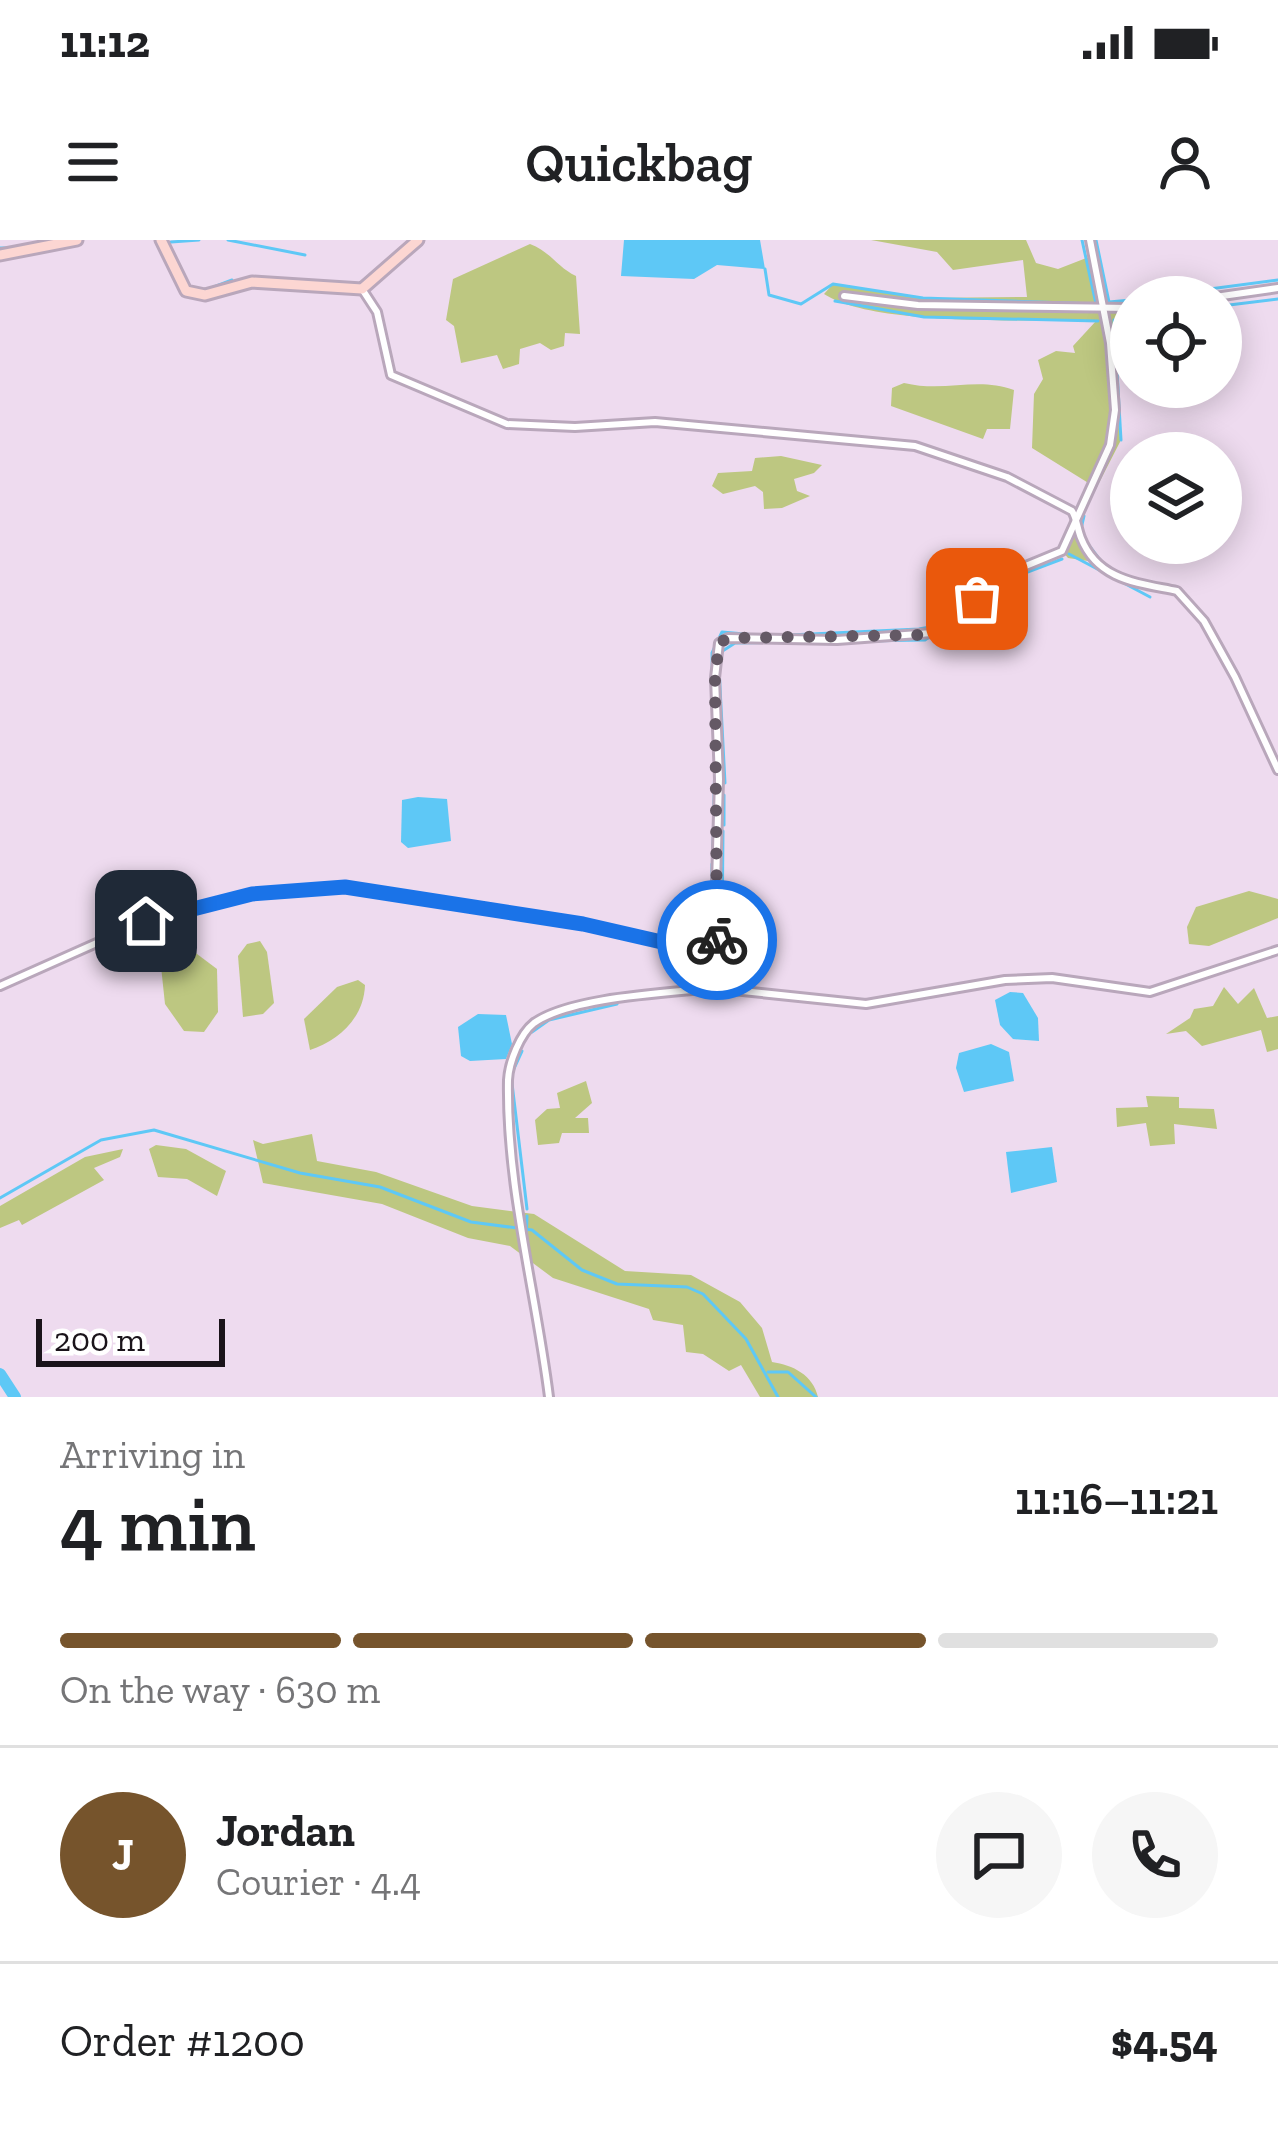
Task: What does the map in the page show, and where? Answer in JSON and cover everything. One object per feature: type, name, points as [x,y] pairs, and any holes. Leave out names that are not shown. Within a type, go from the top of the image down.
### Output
[{"type":"street","points":[[0,255],[77,240]]},
{"type":"street","points":[[161,240],[178,278],[197,295],[252,282],[362,290],[418,240]]},
{"type":"street","points":[[713,988],[719,643],[728,638],[836,640],[932,632],[1016,570],[1062,551],[1110,445],[1114,380],[1090,240]]},
{"type":"street","points":[[1242,293],[1278,288]]},
{"type":"street","points":[[362,290],[377,312],[391,375],[476,414],[541,427],[655,422],[915,446],[1007,477],[1077,515]]},
{"type":"street","points":[[844,296],[918,305],[1110,310]]},
{"type":"street","points":[[1077,515],[1080,536],[1106,571],[1144,587],[1178,591],[1204,621],[1278,770]]},
{"type":"street","points":[[0,986],[146,921],[252,894],[345,887],[583,924],[714,954]]},
{"type":"street","points":[[549,1397],[522,1238],[508,1075],[524,1033],[548,1016],[713,988],[866,1004],[1027,979],[1150,992],[1278,950]]},
{"type":"green space","points":[[871,240],[1026,240],[1036,263],[1058,269],[1094,255],[1103,302],[1110,302],[1110,408],[1119,408],[1121,432],[1110,432],[1110,461],[1083,514],[1079,515],[1090,484],[1032,448],[1034,394],[1043,379],[1038,360],[1056,351],[1075,353],[1073,346],[1096,321],[915,317],[847,305],[824,294],[833,284],[923,298],[1027,297],[1023,260],[953,270],[937,252]]},
{"type":"green space","points":[[530,244],[576,276],[580,334],[565,333],[564,346],[551,350],[540,343],[520,349],[519,364],[503,369],[497,355],[461,363],[454,326],[446,320],[453,279]]},
{"type":"green space","points":[[904,383],[987,384],[1014,390],[1010,429],[987,429],[983,439],[891,406],[892,388]]},
{"type":"green space","points":[[781,456],[822,465],[794,479],[797,491],[810,496],[782,508],[764,509],[763,492],[755,486],[723,494],[712,486],[718,473],[752,471],[755,458]]},
{"type":"green space","points":[[1078,519],[1080,536],[1092,557],[1088,561],[1068,558],[1062,551]]},
{"type":"green space","points":[[1249,891],[1278,899],[1278,918],[1209,946],[1189,944],[1187,927],[1196,907]]},
{"type":"green space","points":[[260,941],[267,952],[274,1003],[263,1014],[243,1017],[238,956],[247,944]]},
{"type":"green space","points":[[193,951],[217,969],[218,1012],[204,1032],[184,1031],[165,1004],[160,957]]},
{"type":"green space","points":[[358,980],[365,985],[355,1018],[330,1041],[310,1050],[304,1019],[337,987]]},
{"type":"green space","points":[[1224,987],[1238,1004],[1254,988],[1267,1018],[1278,1016],[1278,1049],[1267,1052],[1261,1030],[1202,1046],[1186,1031],[1166,1034],[1190,1018],[1194,1009],[1213,1006]]},
{"type":"green space","points":[[586,1081],[592,1103],[575,1118],[588,1118],[589,1133],[562,1133],[559,1143],[538,1145],[535,1120],[547,1109],[560,1108],[557,1093]]},
{"type":"green space","points":[[1146,1096],[1179,1097],[1179,1108],[1214,1109],[1217,1129],[1174,1124],[1175,1144],[1150,1146],[1146,1123],[1117,1127],[1116,1108],[1148,1107]]},
{"type":"green space","points":[[312,1134],[317,1161],[376,1172],[472,1206],[534,1214],[625,1271],[691,1275],[740,1302],[762,1328],[772,1362],[801,1372],[818,1397],[760,1397],[741,1365],[729,1371],[703,1354],[686,1352],[683,1325],[653,1320],[649,1309],[553,1278],[510,1246],[468,1238],[382,1204],[263,1183],[253,1140],[263,1144]]},
{"type":"green space","points":[[156,1145],[186,1149],[226,1171],[217,1196],[187,1179],[158,1177],[149,1149]]},
{"type":"green space","points":[[123,1149],[120,1157],[94,1168],[104,1180],[22,1225],[19,1220],[0,1228],[0,1206],[85,1157]]},
{"type":"water","points":[[624,240],[760,240],[765,269],[717,265],[694,279],[621,276]]},
{"type":"water","points":[[447,799],[451,841],[408,848],[401,842],[402,800]]},
{"type":"water","points":[[1010,992],[1023,993],[1038,1018],[1039,1041],[1013,1039],[1000,1025],[995,1000]]},
{"type":"water","points":[[478,1014],[506,1015],[512,1044],[506,1059],[470,1061],[461,1056],[458,1027]]},
{"type":"water","points":[[991,1044],[1009,1052],[1014,1081],[964,1092],[956,1068],[959,1053]]},
{"type":"water","points":[[1052,1147],[1057,1182],[1011,1193],[1006,1152]]},
{"type":"waterway","points":[[167,240],[176,262]]},
{"type":"waterway","points":[[171,242],[199,240]]},
{"type":"waterway","points":[[228,240],[305,255]]},
{"type":"waterway","points":[[765,269],[769,295],[801,304],[833,284],[923,298],[1096,304],[1082,240]]},
{"type":"waterway","points":[[1096,240],[1110,302]]},
{"type":"waterway","points":[[0,248],[13,248]]},
{"type":"waterway","points":[[206,290],[232,280]]},
{"type":"waterway","points":[[1242,285],[1278,280]]},
{"type":"waterway","points":[[1242,303],[1278,299]]},
{"type":"waterway","points":[[835,301],[924,317],[1098,321]]},
{"type":"waterway","points":[[1119,408],[1121,432]]},
{"type":"waterway","points":[[1081,529],[1084,516]]},
{"type":"waterway","points":[[1087,543],[1103,564]]},
{"type":"waterway","points":[[1069,554],[1150,597]]},
{"type":"waterway","points":[[721,652],[735,643],[925,640],[1017,576],[1062,559]]},
{"type":"waterway","points":[[713,703],[712,653],[722,632],[768,636],[919,629],[930,627],[976,593]]},
{"type":"waterway","points":[[719,668],[725,783]]},
{"type":"waterway","points":[[713,850],[715,755]]},
{"type":"waterway","points":[[724,795],[724,825]]},
{"type":"waterway","points":[[722,935],[723,831]]},
{"type":"waterway","points":[[712,864],[712,916]]},
{"type":"waterway","points":[[650,936],[690,945]]},
{"type":"waterway","points":[[532,1032],[549,1020],[617,1004]]},
{"type":"waterway","points":[[522,1051],[511,1075],[527,1209]]},
{"type":"waterway","points":[[0,1198],[101,1140],[154,1130],[300,1173],[380,1187],[471,1222],[532,1230],[582,1270],[617,1284],[687,1287],[703,1294],[746,1339],[778,1397]]},
{"type":"waterway","points":[[527,1216],[526,1245],[552,1397]]},
{"type":"waterway","points":[[768,1372],[788,1372],[816,1397]]},
{"type":"waterway","points":[[0,1374],[15,1397]]},
{"type":"way so far","points":[[717,940],[715,678],[719,643],[728,638],[836,640],[920,635],[932,632],[977,599]]},
{"type":"route","points":[[146,921],[252,894],[345,887],[583,924],[714,954],[717,940]]}]
